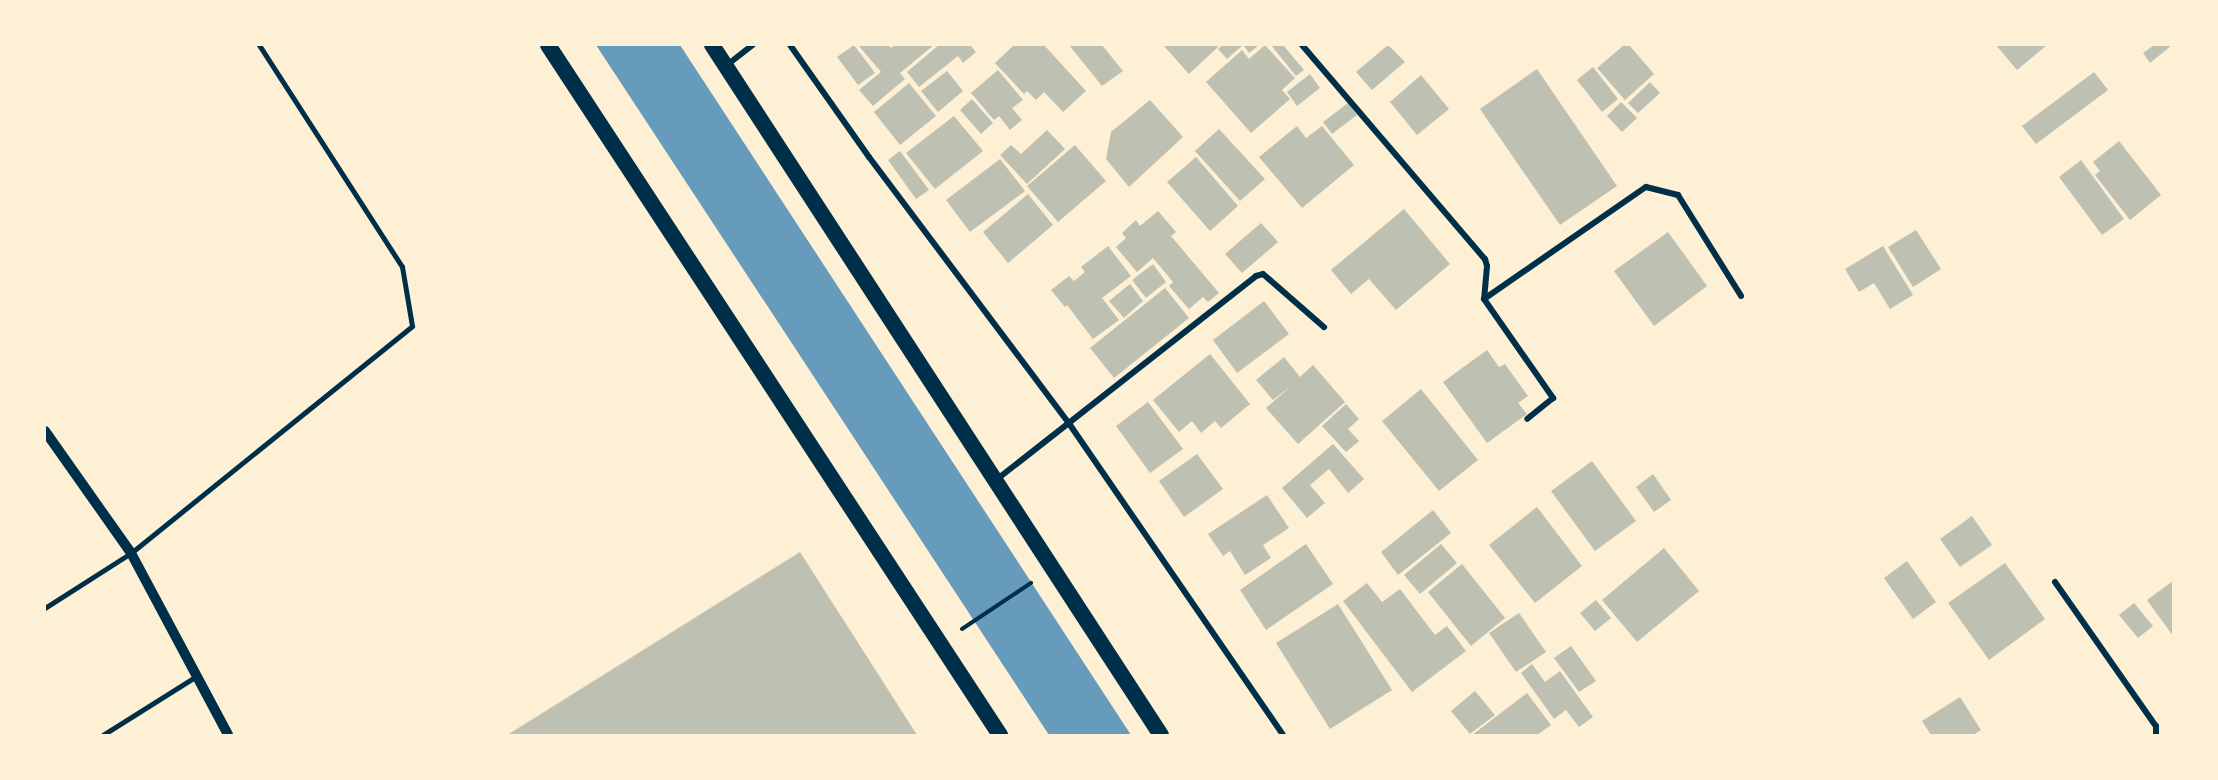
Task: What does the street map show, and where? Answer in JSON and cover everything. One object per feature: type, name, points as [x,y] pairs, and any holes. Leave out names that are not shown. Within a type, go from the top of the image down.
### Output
[{"type":"highway","points":[[548,45],[1000,735]]},
{"type":"highway","points":[[712,45],[1161,735]]},
{"type":"street","points":[[726,66],[753,45]]},
{"type":"street","points":[[790,45],[869,157],[1068,422],[1283,735]]},
{"type":"street","points":[[1302,45],[1485,259],[1487,266],[1484,299],[1553,398],[1527,419]]},
{"type":"street","points":[[1484,299],[1646,187],[1678,195],[1741,296]]},
{"type":"street","points":[[995,480],[1256,276],[1263,274],[1323,327]]},
{"type":"street","points":[[45,431],[131,553],[228,735]]},
{"type":"street","points":[[2055,582],[2156,726],[2156,735]]},
{"type":"lane","points":[[45,608],[131,553],[412,326],[402,267],[259,45]]},
{"type":"lane","points":[[104,735],[196,676]]},
{"type":"path","points":[[958,632],[1032,582]]},
{"type":"water","points":[[596,45],[680,45],[1131,735],[1049,735]]},
{"type":"building","points":[[854,45],[875,73],[858,85],[837,57]]},
{"type":"building","points":[[858,45],[889,45],[891,48],[895,45],[934,45],[900,73],[905,79],[873,106],[859,90],[881,72]]},
{"type":"building","points":[[939,45],[970,45],[976,52],[963,63],[958,56],[919,87],[907,72]]},
{"type":"building","points":[[1014,45],[1044,45],[1086,91],[1063,112],[1044,92],[1036,100],[1027,91],[1024,94],[995,63]]},
{"type":"building","points":[[1069,45],[1102,45],[1123,71],[1102,86]]},
{"type":"building","points":[[1163,45],[1217,45],[1218,47],[1189,74]]},
{"type":"building","points":[[1223,45],[1243,45],[1227,59],[1218,49]]},
{"type":"building","points":[[1243,45],[1259,45],[1249,53]]},
{"type":"building","points":[[1265,45],[1295,78],[1282,90],[1290,99],[1251,133],[1206,82],[1242,50],[1249,59]]},
{"type":"building","points":[[1271,45],[1283,45],[1304,70],[1296,76]]},
{"type":"building","points":[[1388,45],[1405,62],[1372,90],[1356,72]]},
{"type":"building","points":[[1624,45],[1629,45],[1654,74],[1625,100],[1597,68]]},
{"type":"building","points":[[1996,45],[2047,45],[2017,70]]},
{"type":"building","points":[[2154,45],[2172,45],[2150,63],[2143,53]]},
{"type":"building","points":[[1593,67],[1618,99],[1602,112],[1577,80]]},
{"type":"building","points":[[1537,69],[1617,186],[1560,225],[1480,109]]},
{"type":"building","points":[[998,70],[1023,100],[1012,108],[1022,120],[1010,130],[999,116],[994,120],[971,93]]},
{"type":"building","points":[[947,71],[963,91],[938,112],[921,91]]},
{"type":"building","points":[[2094,72],[2108,90],[2036,144],[2022,126]]},
{"type":"building","points":[[1310,74],[1320,88],[1297,106],[1287,92]]},
{"type":"building","points":[[1421,75],[1449,109],[1417,135],[1390,102]]},
{"type":"building","points":[[1650,82],[1660,93],[1638,113],[1628,103]]},
{"type":"building","points":[[909,83],[936,116],[900,145],[874,112]]},
{"type":"building","points":[[972,99],[993,123],[981,134],[960,110]]},
{"type":"building","points":[[1150,100],[1183,137],[1129,187],[1106,159],[1111,132]]},
{"type":"building","points":[[1621,102],[1637,118],[1622,132],[1607,116]]},
{"type":"building","points":[[1348,103],[1357,115],[1332,134],[1323,122]]},
{"type":"building","points":[[954,116],[983,151],[935,189],[906,153]]},
{"type":"building","points":[[1297,126],[1306,138],[1322,126],[1354,165],[1302,208],[1259,157]]},
{"type":"building","points":[[1219,129],[1265,179],[1240,201],[1195,151]]},
{"type":"building","points":[[1047,130],[1065,149],[1027,184],[1000,155],[1011,145],[1021,154]]},
{"type":"building","points":[[2119,141],[2161,195],[2130,220],[2095,175],[2100,171],[2093,162]]},
{"type":"building","points":[[1075,145],[1106,181],[1058,222],[1027,186]]},
{"type":"building","points":[[900,151],[929,190],[916,199],[888,160]]},
{"type":"building","points":[[1196,157],[1238,206],[1210,231],[1167,182]]},
{"type":"building","points":[[1000,159],[1025,191],[970,232],[946,200]]},
{"type":"building","points":[[2081,160],[2124,219],[2102,235],[2059,177]]},
{"type":"building","points":[[1028,194],[1053,225],[1008,263],[983,232]]},
{"type":"building","points":[[1404,209],[1450,264],[1396,310],[1369,279],[1351,294],[1331,270]]},
{"type":"building","points":[[1158,211],[1176,232],[1171,236],[1219,293],[1208,302],[1203,297],[1189,309],[1169,286],[1173,282],[1153,258],[1137,272],[1116,247],[1126,238],[1122,233],[1136,220],[1140,226]]},
{"type":"building","points":[[1261,223],[1278,242],[1242,273],[1225,254]]},
{"type":"building","points":[[1916,230],[1941,269],[1913,287],[1888,247]]},
{"type":"building","points":[[1668,232],[1707,286],[1654,326],[1614,271]]},
{"type":"building","points":[[1108,246],[1131,276],[1102,298],[1119,320],[1093,339],[1067,305],[1065,307],[1051,290],[1069,276],[1074,281],[1085,272],[1081,267]]},
{"type":"building","points":[[1883,246],[1913,295],[1890,309],[1874,283],[1859,292],[1845,269]]},
{"type":"building","points":[[1153,264],[1166,282],[1146,298],[1132,280]]},
{"type":"building","points":[[1130,284],[1143,301],[1124,318],[1109,301]]},
{"type":"building","points":[[1165,288],[1189,318],[1114,378],[1090,348]]},
{"type":"building","points":[[1264,301],[1289,334],[1237,373],[1213,340]]},
{"type":"building","points":[[1487,350],[1499,367],[1505,364],[1528,396],[1518,403],[1527,414],[1487,443],[1443,382]]},
{"type":"building","points":[[1210,354],[1250,404],[1221,428],[1215,421],[1201,433],[1192,421],[1179,432],[1153,400]]},
{"type":"building","points":[[1284,357],[1300,377],[1313,365],[1345,402],[1298,444],[1266,408],[1292,385],[1273,400],[1256,380]]},
{"type":"building","points":[[1421,389],[1478,460],[1439,491],[1382,421]]},
{"type":"building","points":[[1148,402],[1183,449],[1150,473],[1116,426]]},
{"type":"building","points":[[1346,404],[1359,419],[1348,429],[1359,441],[1346,452],[1322,426]]},
{"type":"building","points":[[1333,444],[1364,479],[1348,493],[1329,469],[1310,485],[1325,503],[1307,518],[1282,488]]},
{"type":"building","points":[[1197,454],[1223,489],[1184,517],[1159,481]]},
{"type":"building","points":[[1592,461],[1636,521],[1595,551],[1551,491]]},
{"type":"building","points":[[1653,474],[1671,500],[1654,512],[1636,487]]},
{"type":"building","points":[[1267,495],[1289,528],[1263,545],[1271,558],[1245,575],[1230,551],[1223,556],[1208,534]]},
{"type":"building","points":[[1537,507],[1582,566],[1535,603],[1489,545]]},
{"type":"building","points":[[1433,510],[1451,533],[1398,575],[1381,552]]},
{"type":"building","points":[[1972,516],[1992,545],[1960,567],[1940,539]]},
{"type":"building","points":[[1306,544],[1333,584],[1266,630],[1240,590]]},
{"type":"building","points":[[1441,544],[1457,563],[1420,594],[1404,575]]},
{"type":"building","points":[[1664,548],[1699,591],[1637,642],[1602,600]]},
{"type":"building","points":[[800,552],[917,735],[507,735]]},
{"type":"building","points":[[1907,561],[1936,602],[1913,619],[1884,578]]},
{"type":"building","points":[[2005,563],[2045,619],[1989,660],[1948,603]]},
{"type":"building","points":[[1462,564],[1505,618],[1471,646],[1428,592]]},
{"type":"building","points":[[2173,581],[2173,636],[2147,600]]},
{"type":"building","points":[[1367,583],[1382,602],[1400,589],[1435,635],[1447,626],[1466,651],[1412,692],[1343,601]]},
{"type":"building","points":[[1596,600],[1611,618],[1595,631],[1580,613]]},
{"type":"building","points":[[2134,603],[2153,626],[2138,638],[2119,615]]},
{"type":"building","points":[[1338,604],[1392,690],[1330,729],[1276,643]]},
{"type":"building","points":[[1519,613],[1546,652],[1516,672],[1489,633]]},
{"type":"building","points":[[1571,646],[1596,681],[1579,692],[1554,658]]},
{"type":"building","points":[[1532,664],[1545,682],[1560,671],[1593,717],[1579,727],[1566,710],[1554,719],[1521,673]]},
{"type":"building","points":[[1475,691],[1495,715],[1470,734],[1451,711]]},
{"type":"building","points":[[1527,693],[1551,725],[1537,735],[1472,735]]},
{"type":"building","points":[[1960,697],[1981,730],[1973,735],[1931,735],[1922,721]]}]
